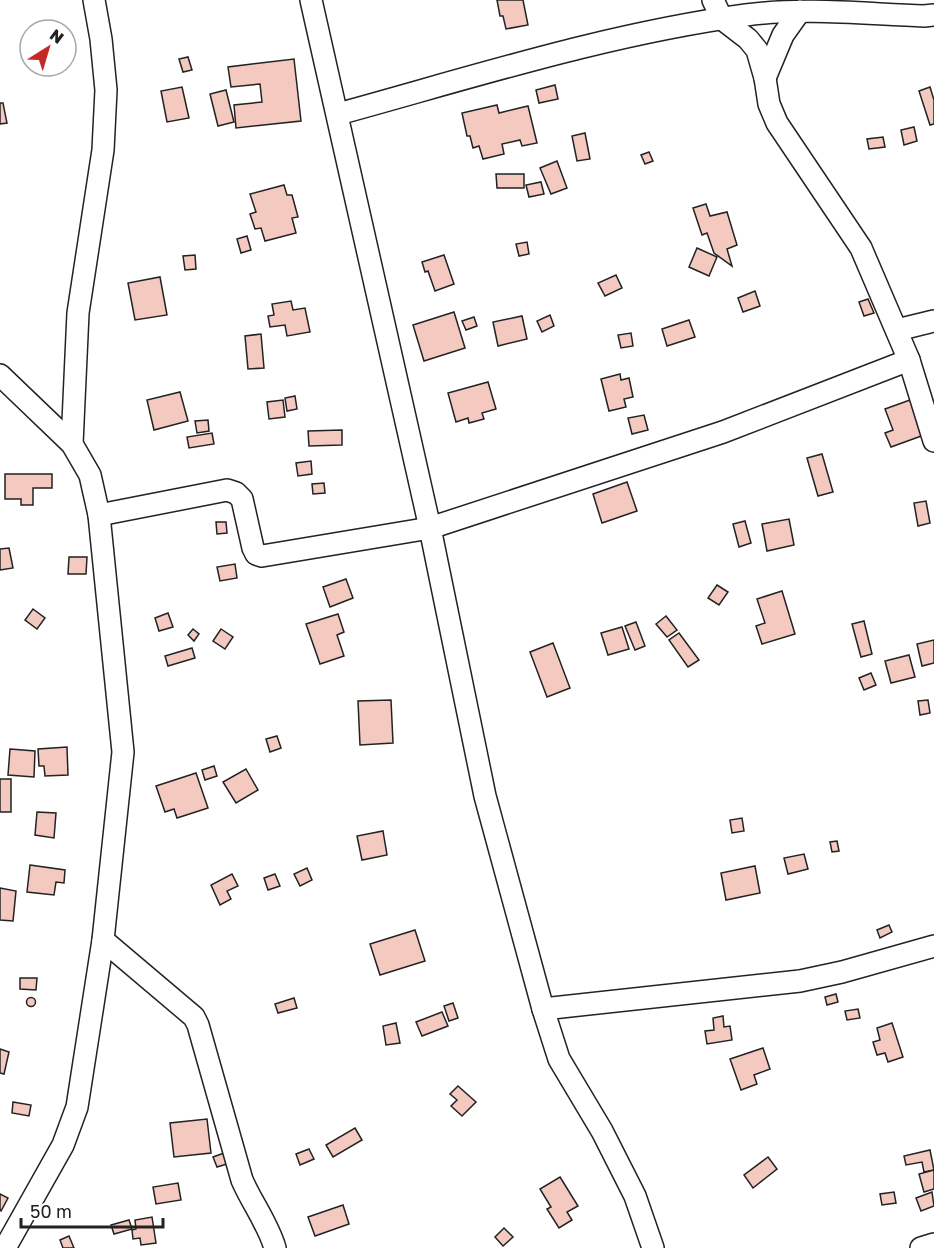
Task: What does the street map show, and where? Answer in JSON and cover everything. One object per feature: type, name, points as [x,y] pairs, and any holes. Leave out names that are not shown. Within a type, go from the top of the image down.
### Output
[{"type":"street","points":[[72,444],[78,313],[103,150],[106,90],[94,0]]},
{"type":"street","points":[[311,0],[430,528],[485,796],[543,1009],[559,1059],[602,1131],[630,1187],[653,1248]]},
{"type":"street","points":[[712,0],[722,19],[748,39],[757,50],[769,104],[777,123],[861,248],[909,360],[934,441]]},
{"type":"street","points":[[338,114],[596,43],[722,19],[800,11],[934,15]]},
{"type":"street","points":[[765,78],[783,35],[800,11]]},
{"type":"street","points":[[897,330],[934,321]]},
{"type":"street","points":[[99,514],[227,490],[236,493],[242,499],[253,548],[256,554],[262,556],[430,528],[723,432],[909,360]]},
{"type":"street","points":[[0,375],[72,444],[90,475],[99,514],[123,752],[103,940],[77,1107],[63,1145],[5,1248]]},
{"type":"street","points":[[103,940],[188,1011],[198,1025],[242,1180],[250,1199],[266,1225],[275,1248]]},
{"type":"street","points":[[543,1009],[800,981],[842,972],[934,946]]},
{"type":"street","points":[[921,1248],[934,1244]]},
{"type":"building","points":[[497,0],[523,0],[528,25],[506,29],[503,16],[500,16]]},
{"type":"building","points":[[188,57],[192,70],[183,72],[179,59]]},
{"type":"building","points":[[294,59],[301,121],[236,128],[234,105],[262,102],[260,84],[231,87],[228,67]]},
{"type":"building","points":[[555,85],[558,99],[539,103],[536,90]]},
{"type":"building","points":[[182,87],[189,118],[167,122],[161,91]]},
{"type":"building","points":[[930,87],[934,100],[934,124],[930,125],[919,91]]},
{"type":"building","points":[[226,90],[234,122],[218,126],[210,94]]},
{"type":"building","points":[[0,103],[3,103],[7,123],[0,124]]},
{"type":"building","points":[[497,105],[499,113],[528,106],[537,143],[522,146],[520,140],[502,144],[504,154],[483,159],[479,146],[473,148],[470,136],[467,136],[462,113]]},
{"type":"building","points":[[914,127],[917,141],[904,145],[901,130]]},
{"type":"building","points":[[585,133],[590,159],[577,161],[572,136]]},
{"type":"building","points":[[883,137],[885,147],[869,149],[867,139]]},
{"type":"building","points":[[649,152],[653,161],[645,164],[641,155]]},
{"type":"building","points":[[557,161],[567,188],[551,194],[540,168]]},
{"type":"building","points":[[496,174],[524,174],[524,188],[497,188]]},
{"type":"building","points":[[541,182],[544,194],[529,197],[526,185]]},
{"type":"building","points":[[284,185],[287,195],[292,195],[298,217],[292,218],[296,233],[265,241],[261,228],[255,229],[250,214],[256,212],[250,194]]},
{"type":"building","points":[[706,204],[710,216],[727,212],[737,245],[727,249],[732,266],[714,253],[707,233],[702,235],[693,208]]},
{"type":"building","points":[[247,236],[251,250],[241,253],[237,239]]},
{"type":"building","points":[[527,242],[529,254],[519,256],[516,244]]},
{"type":"building","points":[[697,248],[717,257],[709,276],[689,267]]},
{"type":"building","points":[[195,255],[196,269],[185,270],[183,256]]},
{"type":"building","points":[[444,255],[454,284],[435,291],[422,262]]},
{"type":"building","points":[[616,275],[622,288],[605,296],[598,283]]},
{"type":"building","points":[[160,277],[167,315],[135,320],[128,283]]},
{"type":"building","points":[[755,291],[760,306],[743,312],[738,298]]},
{"type":"building","points":[[868,299],[874,313],[864,316],[859,302]]},
{"type":"building","points":[[291,301],[293,310],[305,308],[310,332],[287,336],[285,325],[270,327],[268,316],[274,315],[272,304]]},
{"type":"building","points":[[454,312],[465,348],[424,361],[413,325]]},
{"type":"building","points":[[550,315],[554,326],[542,332],[537,321]]},
{"type":"building","points":[[522,316],[527,339],[498,346],[493,322]]},
{"type":"building","points":[[474,317],[477,326],[466,330],[462,321]]},
{"type":"building","points":[[689,320],[695,337],[667,346],[662,329]]},
{"type":"building","points":[[631,333],[633,346],[621,348],[618,335]]},
{"type":"building","points":[[261,334],[264,368],[248,369],[245,336]]},
{"type":"building","points":[[620,374],[621,380],[629,378],[633,397],[624,399],[626,407],[609,411],[601,379]]},
{"type":"building","points":[[488,382],[496,409],[482,413],[484,419],[469,423],[468,418],[456,422],[448,393]]},
{"type":"building","points":[[180,392],[188,421],[154,430],[147,400]]},
{"type":"building","points":[[295,396],[297,409],[287,411],[285,398]]},
{"type":"building","points":[[283,400],[285,417],[269,419],[267,402]]},
{"type":"building","points":[[910,400],[924,435],[891,447],[885,433],[893,430],[885,409]]},
{"type":"building","points":[[644,415],[648,430],[632,434],[628,418]]},
{"type":"building","points":[[208,420],[209,431],[197,433],[195,421]]},
{"type":"building","points":[[342,430],[342,445],[309,446],[308,431]]},
{"type":"building","points":[[212,433],[214,444],[189,448],[187,437]]},
{"type":"building","points":[[822,454],[833,492],[818,496],[807,458]]},
{"type":"building","points":[[311,461],[312,474],[298,476],[296,463]]},
{"type":"building","points":[[5,474],[52,474],[52,488],[33,488],[33,505],[21,505],[21,499],[5,499]]},
{"type":"building","points":[[627,482],[637,511],[602,523],[593,494]]},
{"type":"building","points":[[324,483],[325,493],[313,494],[312,484]]},
{"type":"building","points":[[926,501],[930,523],[918,526],[914,503]]},
{"type":"building","points":[[789,519],[794,545],[767,551],[762,524]]},
{"type":"building","points":[[745,521],[751,543],[739,547],[733,524]]},
{"type":"building","points":[[216,522],[226,522],[227,533],[217,534]]},
{"type":"building","points":[[9,548],[13,568],[0,570],[0,549]]},
{"type":"building","points":[[69,557],[87,557],[86,574],[68,574]]},
{"type":"building","points":[[235,564],[237,578],[220,581],[217,567]]},
{"type":"building","points":[[346,579],[353,598],[330,607],[323,587]]},
{"type":"building","points":[[717,585],[728,592],[719,605],[708,598]]},
{"type":"building","points":[[782,591],[795,634],[762,644],[756,626],[765,623],[757,599]]},
{"type":"building","points":[[33,609],[45,618],[37,629],[25,620]]},
{"type":"building","points":[[168,613],[173,627],[159,631],[155,618]]},
{"type":"building","points":[[338,614],[344,632],[337,635],[344,656],[320,664],[306,624]]},
{"type":"building","points":[[666,616],[677,630],[667,637],[656,624]]},
{"type":"building","points":[[864,621],[872,654],[861,657],[852,624]]},
{"type":"building","points":[[636,622],[645,646],[635,650],[625,626]]},
{"type":"building","points":[[622,627],[629,649],[608,655],[601,633]]},
{"type":"building","points":[[193,629],[199,634],[194,641],[188,635]]},
{"type":"building","points":[[221,629],[233,637],[225,649],[213,641]]},
{"type":"building","points":[[679,633],[699,660],[688,667],[669,640]]},
{"type":"building","points":[[934,640],[934,663],[922,666],[917,644]]},
{"type":"building","points":[[553,643],[570,688],[547,697],[530,652]]},
{"type":"building","points":[[192,648],[195,658],[168,666],[165,656]]},
{"type":"building","points":[[909,655],[915,677],[891,683],[885,661]]},
{"type":"building","points":[[871,673],[876,685],[864,690],[859,678]]},
{"type":"building","points":[[391,700],[393,743],[360,745],[358,701]]},
{"type":"building","points":[[928,700],[930,713],[920,715],[918,701]]},
{"type":"building","points":[[277,736],[281,748],[270,752],[266,739]]},
{"type":"building","points":[[67,747],[68,775],[45,776],[44,766],[39,766],[38,749]]},
{"type":"building","points":[[10,749],[35,751],[34,777],[8,775]]},
{"type":"building","points":[[214,766],[217,776],[205,780],[202,770]]},
{"type":"building","points":[[246,769],[258,790],[236,803],[223,782]]},
{"type":"building","points":[[196,773],[208,808],[177,818],[174,809],[165,812],[156,786]]},
{"type":"building","points":[[0,779],[11,779],[11,812],[0,812]]},
{"type":"building","points":[[37,812],[56,813],[54,838],[35,835]]},
{"type":"building","points":[[742,818],[744,831],[732,833],[730,820]]},
{"type":"building","points":[[383,831],[387,855],[362,860],[357,836]]},
{"type":"building","points":[[837,841],[839,851],[832,852],[830,842]]},
{"type":"building","points":[[804,854],[808,869],[788,874],[784,858]]},
{"type":"building","points":[[30,865],[65,870],[64,883],[56,882],[54,895],[27,892]]},
{"type":"building","points":[[755,866],[760,893],[726,900],[721,873]]},
{"type":"building","points":[[307,868],[312,880],[300,886],[294,874]]},
{"type":"building","points":[[232,874],[238,886],[227,891],[231,899],[220,905],[211,885]]},
{"type":"building","points":[[275,874],[280,886],[268,890],[264,878]]},
{"type":"building","points":[[0,888],[16,891],[13,921],[0,920]]},
{"type":"building","points":[[889,925],[892,932],[880,938],[877,930]]},
{"type":"building","points":[[415,930],[425,961],[380,975],[370,944]]},
{"type":"building","points":[[20,978],[37,978],[36,990],[20,989]]},
{"type":"building","points":[[836,994],[838,1002],[827,1005],[825,997]]},
{"type":"building","points":[[31,997],[36,1002],[31,1007],[26,1002]]},
{"type":"building","points":[[294,998],[297,1008],[278,1013],[275,1004]]},
{"type":"building","points":[[453,1003],[458,1018],[449,1021],[444,1006]]},
{"type":"building","points":[[858,1009],[860,1018],[847,1020],[845,1011]]},
{"type":"building","points":[[442,1012],[448,1026],[422,1036],[416,1022]]},
{"type":"building","points":[[723,1016],[724,1027],[730,1026],[732,1040],[707,1044],[705,1031],[714,1030],[713,1018]]},
{"type":"building","points":[[396,1023],[400,1043],[386,1045],[383,1026]]},
{"type":"building","points":[[892,1023],[903,1057],[888,1062],[885,1053],[877,1055],[873,1042],[880,1040],[877,1028]]},
{"type":"building","points":[[763,1048],[770,1069],[754,1075],[757,1084],[741,1090],[730,1059]]},
{"type":"building","points":[[0,1049],[9,1052],[4,1074],[0,1073]]},
{"type":"building","points":[[458,1086],[476,1102],[462,1116],[451,1106],[457,1100],[450,1094]]},
{"type":"building","points":[[13,1102],[31,1105],[29,1116],[12,1113]]},
{"type":"building","points":[[207,1119],[211,1153],[174,1157],[170,1123]]},
{"type":"building","points":[[355,1128],[362,1140],[333,1157],[326,1145]]},
{"type":"building","points":[[309,1149],[314,1159],[300,1165],[296,1154]]},
{"type":"building","points":[[930,1150],[934,1170],[924,1172],[922,1162],[906,1165],[904,1156]]},
{"type":"building","points":[[224,1153],[227,1164],[217,1167],[213,1157]]},
{"type":"building","points":[[768,1157],[777,1169],[753,1188],[744,1175]]},
{"type":"building","points":[[934,1170],[934,1189],[924,1192],[919,1174]]},
{"type":"building","points":[[560,1177],[578,1206],[567,1212],[572,1220],[559,1228],[547,1209],[551,1207],[540,1189]]},
{"type":"building","points":[[178,1183],[181,1200],[156,1204],[153,1187]]},
{"type":"building","points":[[894,1192],[896,1203],[882,1205],[880,1194]]},
{"type":"building","points":[[932,1192],[934,1206],[921,1211],[916,1198]]},
{"type":"building","points":[[0,1194],[8,1198],[1,1211],[0,1210]]},
{"type":"building","points":[[343,1205],[349,1224],[315,1236],[308,1217]]},
{"type":"building","points":[[152,1217],[156,1243],[141,1245],[140,1238],[133,1239],[132,1230],[136,1229],[135,1220]]},
{"type":"building","points":[[129,1220],[132,1229],[114,1234],[111,1225]]},
{"type":"building","points":[[504,1228],[513,1237],[503,1246],[495,1237]]},
{"type":"building","points":[[69,1236],[74,1248],[63,1248],[60,1240]]}]
